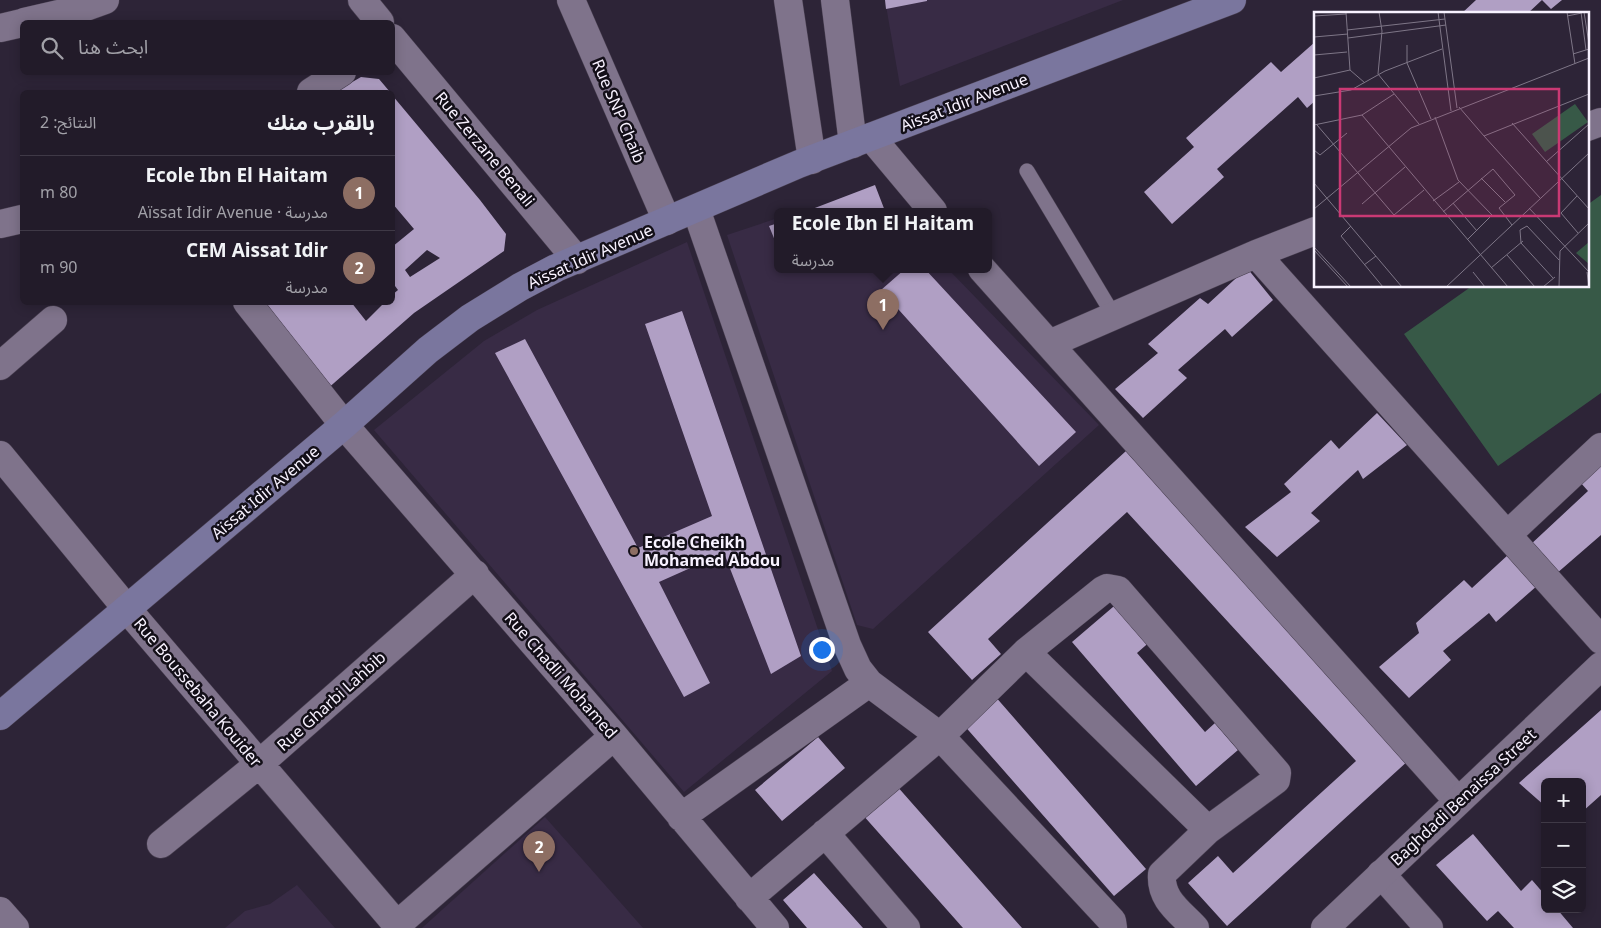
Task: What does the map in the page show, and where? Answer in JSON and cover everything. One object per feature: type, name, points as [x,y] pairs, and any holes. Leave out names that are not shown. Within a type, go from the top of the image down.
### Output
[{"type":"main road","name":"Aïssat Idir Avenue","points":[[0,716],[344,426],[428,350],[470,318],[520,287],[556,268],[812,160],[1232,0]]},
{"type":"street","points":[[36,20],[80,10],[105,0]]},
{"type":"street","name":"Rue Zerzane Benali","points":[[362,0],[378,20]]},
{"type":"street","name":"Rue SNP Chaib","points":[[572,0],[667,221]]},
{"type":"street","points":[[788,0],[812,160]]},
{"type":"street","points":[[835,0],[862,141],[930,208]]},
{"type":"street","points":[[0,28],[20,24]]},
{"type":"street","name":"Rue Zerzane Benali","points":[[395,41],[577,260]]},
{"type":"street","points":[[314,90],[337,75]]},
{"type":"street","points":[[1588,127],[1601,122]]},
{"type":"street","points":[[696,208],[847,645],[858,669],[870,683],[940,736],[1112,921],[1113,928]]},
{"type":"street","points":[[0,224],[20,219]]},
{"type":"street","points":[[1049,344],[1256,254],[1314,231]]},
{"type":"street","points":[[1256,254],[1601,640]]},
{"type":"street","points":[[986,273],[1458,800]]},
{"type":"street","name":"Rue Chadli Mohamed","points":[[249,305],[344,426],[475,574],[775,928]]},
{"type":"street","points":[[0,366],[53,320]]},
{"type":"street","points":[[1507,535],[1601,447]]},
{"type":"street","name":"Rue Boussebaha Kouider","points":[[0,455],[259,764],[389,917],[394,920],[401,920],[614,736]]},
{"type":"street","name":"Rue Gharbi Lahbib","points":[[161,844],[259,764],[475,574]]},
{"type":"street","points":[[749,898],[940,736],[1026,652],[1107,588],[1118,590],[1277,773],[1276,780],[1208,830],[1162,874],[1166,898],[1195,928]]},
{"type":"street","points":[[1026,652],[1208,830]]},
{"type":"street","name":"Baghdadi Benaissa Street","points":[[1325,928],[1601,666]]},
{"type":"street","points":[[681,816],[870,683]]},
{"type":"street","points":[[825,834],[906,928]]},
{"type":"street","points":[[1380,874],[1428,928]]},
{"type":"street","points":[[0,910],[15,928]]},
{"type":"lane","points":[[1027,171],[1114,316]]},
{"type":"shaded area","points":[[885,0],[1123,0],[900,86]]},
{"type":"shaded area","points":[[774,219],[774,273],[952,273],[1099,425],[873,629],[857,625],[727,235]]},
{"type":"shaded area","name":"Ecole Cheikh Mohamed Abdou","points":[[687,242],[832,671],[684,792],[374,430],[484,341],[537,310]]},
{"type":"shaded area","points":[[545,817],[643,928],[422,928]]},
{"type":"shaded area","points":[[297,885],[335,928],[225,928],[245,911],[270,904]]},
{"type":"green space","points":[[1601,195],[1601,393],[1498,466],[1404,334],[1469,288],[1588,288],[1588,204]]},
{"type":"building","points":[[885,0],[927,0],[927,1],[886,9]]},
{"type":"building","points":[[1476,0],[1542,0],[1529,12],[1463,12]]},
{"type":"building","points":[[1542,0],[1562,0],[1551,9]]},
{"type":"building","points":[[1314,43],[1314,102],[1307,108],[1298,97],[1217,169],[1224,177],[1172,224],[1144,192],[1194,147],[1186,138],[1271,62],[1281,72]]},
{"type":"building","points":[[361,77],[379,79],[388,90],[338,90]]},
{"type":"building","points":[[395,99],[506,234],[504,251],[414,313],[326,390],[255,305],[353,305],[366,321],[382,305],[395,305],[395,292],[398,290],[395,286],[395,245],[414,229],[395,207]],"holes":[[[427,250],[440,258],[410,277],[405,270]]]},
{"type":"building","points":[[875,185],[884,208],[815,208]]},
{"type":"building","points":[[774,224],[774,238],[769,226]]},
{"type":"building","points":[[1247,268],[1273,300],[1232,337],[1225,329],[1178,370],[1187,378],[1143,418],[1115,389],[1158,353],[1148,344],[1200,298],[1208,304]]},
{"type":"building","points":[[900,273],[929,273],[1076,432],[1039,466],[881,290]]},
{"type":"building","points":[[682,311],[801,656],[771,674],[724,553],[659,582],[710,683],[684,697],[495,353],[525,339],[638,548],[712,516],[645,324]]},
{"type":"building","points":[[1377,413],[1407,445],[1363,479],[1358,470],[1311,513],[1320,521],[1277,557],[1245,527],[1291,492],[1284,484],[1331,440],[1339,449]]},
{"type":"building","points":[[1126,451],[1410,759],[1227,926],[1188,883],[1218,856],[1233,873],[1356,761],[1127,512],[988,639],[1001,654],[972,680],[928,632]]},
{"type":"building","points":[[1601,463],[1601,535],[1556,574],[1529,546],[1588,491],[1580,482]]},
{"type":"building","points":[[1509,554],[1538,585],[1496,622],[1489,613],[1443,651],[1451,660],[1409,698],[1379,667],[1419,633],[1416,623],[1464,580],[1472,588]]},
{"type":"building","points":[[1120,601],[1153,639],[1137,653],[1205,732],[1215,723],[1238,750],[1196,786],[1072,642]]},
{"type":"building","points":[[994,695],[1146,869],[1114,896],[962,723]]},
{"type":"building","points":[[1601,710],[1601,795],[1586,808],[1586,778],[1541,778],[1541,802],[1519,783]]},
{"type":"building","points":[[818,737],[845,768],[782,821],[755,790]]},
{"type":"building","points":[[896,785],[1022,928],[963,928],[862,814]]},
{"type":"building","points":[[1473,834],[1521,891],[1532,880],[1541,890],[1541,913],[1560,913],[1573,928],[1514,928],[1498,911],[1487,921],[1436,865]]},
{"type":"building","points":[[814,873],[863,928],[807,928],[783,900]]},
{"type":"place","name":"Ecole Ibn El Haitam","points":[[883,330]]},
{"type":"place","name":"Ecole Cheikh Mohamed Abdou","points":[[634,551]]},
{"type":"place","name":"CEM Aissat Idir","points":[[539,872]]}]
